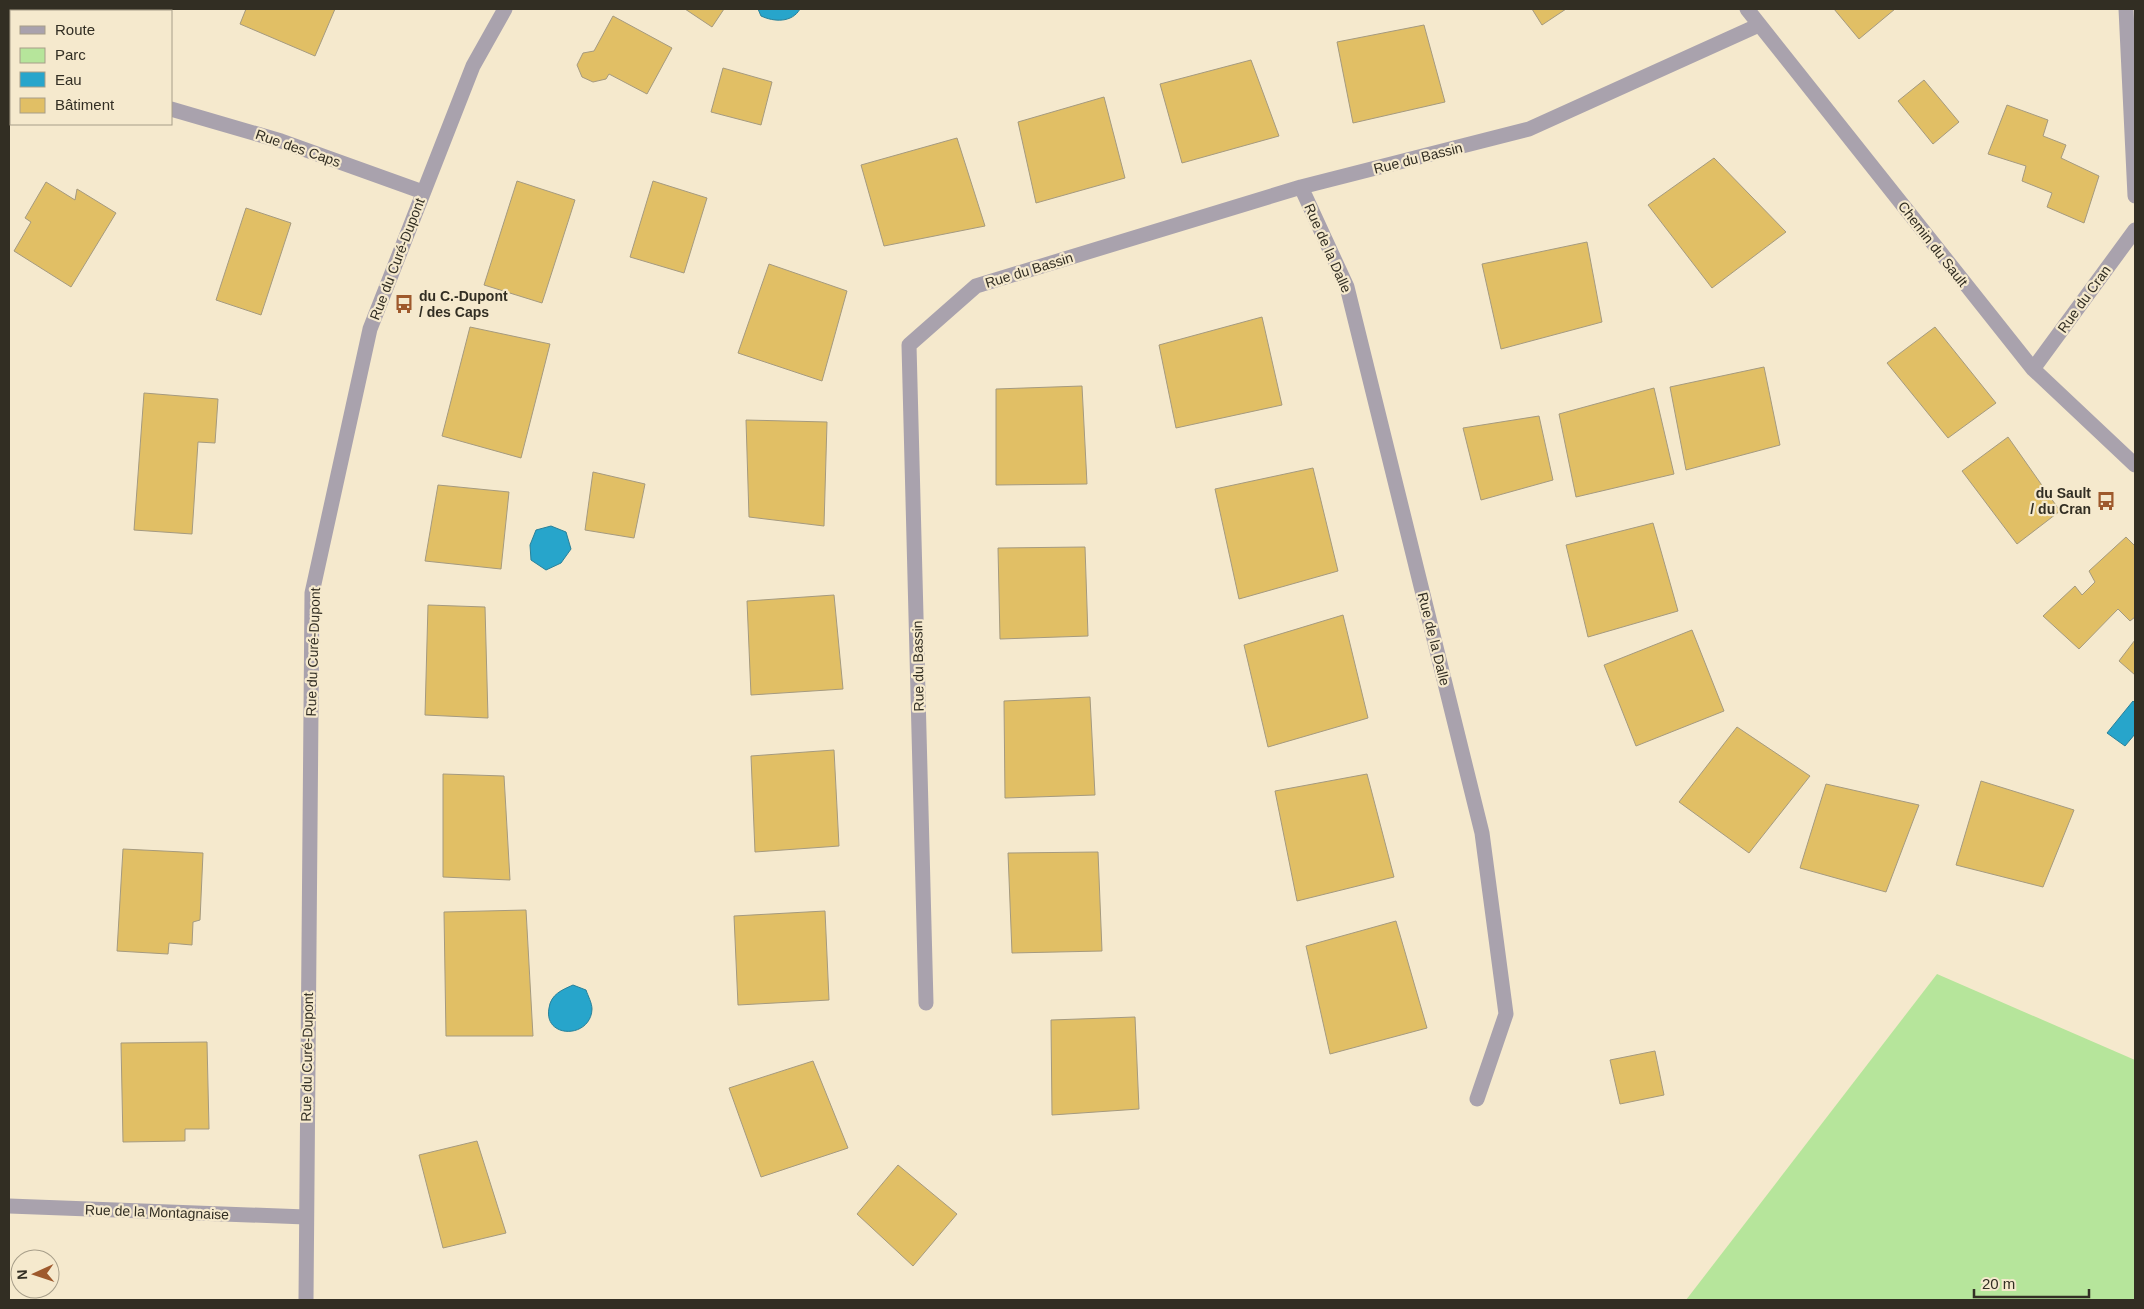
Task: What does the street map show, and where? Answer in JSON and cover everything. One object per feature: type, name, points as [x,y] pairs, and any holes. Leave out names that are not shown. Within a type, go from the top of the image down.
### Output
[{"type":"street","name":"Rue du Curé-Dupont","points":[[306,1300],[312,593],[370,329],[473,66],[506,9]]},
{"type":"street","name":"Chemin du Sault","points":[[1747,9],[2032,369],[2135,465]]},
{"type":"street","points":[[2126,9],[2135,196]]},
{"type":"street","name":"Rue du Bassin","points":[[926,1003],[909,345],[976,286],[1301,187],[1529,130],[1759,25]]},
{"type":"street","name":"Rue des Caps","points":[[172,109],[281,141],[423,192]]},
{"type":"street","name":"Rue de la Dalle","points":[[1301,187],[1348,287],[1482,833],[1506,1014],[1477,1099]]},
{"type":"street","name":"Rue du Cran","points":[[2032,369],[2135,230]]},
{"type":"street","name":"Rue de la Montagnaise","points":[[9,1206],[306,1217]]},
{"type":"green space","points":[[1937,974],[2135,1060],[2135,1300],[1686,1300]]},
{"type":"water","points":[[758,9],[800,9],[797,14],[788,19],[777,20],[761,16]]},
{"type":"water","points":[[551,526],[566,532],[571,549],[561,563],[546,570],[531,560],[530,545],[536,530]]},
{"type":"water","points":[[2133,701],[2135,703],[2135,734],[2125,746],[2107,733]]},
{"type":"water","points":[[573,985],[586,990],[592,1007],[590,1019],[584,1026],[576,1030],[560,1030],[553,1025],[549,1018],[550,1003],[558,993]]},
{"type":"building","points":[[246,9],[335,9],[315,56],[240,24]]},
{"type":"building","points":[[685,9],[724,9],[712,27]]},
{"type":"building","points":[[1532,9],[1566,9],[1542,25]]},
{"type":"building","points":[[1834,9],[1895,9],[1859,39]]},
{"type":"building","points":[[613,16],[672,48],[647,94],[609,74],[606,79],[593,82],[582,77],[577,65],[583,53],[594,51]]},
{"type":"building","points":[[1424,25],[1445,102],[1353,123],[1337,42]]},
{"type":"building","points":[[1251,60],[1279,136],[1182,163],[1160,84]]},
{"type":"building","points":[[723,68],[772,82],[761,125],[711,112]]},
{"type":"building","points":[[1924,80],[1959,122],[1933,144],[1898,101]]},
{"type":"building","points":[[1104,97],[1125,178],[1036,203],[1018,122]]},
{"type":"building","points":[[2007,105],[2048,120],[2043,136],[2066,145],[2061,158],[2099,176],[2084,223],[2047,207],[2052,193],[2022,181],[2026,166],[1988,154]]},
{"type":"building","points":[[957,138],[985,226],[884,246],[861,165]]},
{"type":"building","points":[[1714,158],[1786,232],[1712,288],[1648,205]]},
{"type":"building","points":[[517,181],[575,200],[542,303],[484,285]]},
{"type":"building","points":[[653,181],[707,198],[684,273],[630,257]]},
{"type":"building","points":[[46,182],[75,200],[77,189],[116,213],[71,287],[14,251],[31,222],[25,218]]},
{"type":"building","points":[[246,208],[291,223],[261,315],[216,300]]},
{"type":"building","points":[[1587,242],[1602,322],[1501,349],[1482,264]]},
{"type":"building","points":[[769,264],[847,291],[822,381],[738,353]]},
{"type":"building","points":[[1262,317],[1282,405],[1176,428],[1159,345]]},
{"type":"building","points":[[470,327],[550,344],[521,458],[442,436]]},
{"type":"building","points":[[1935,327],[1996,403],[1948,438],[1887,363]]},
{"type":"building","points":[[1764,367],[1780,445],[1686,470],[1670,387]]},
{"type":"building","points":[[1082,386],[1087,484],[996,485],[996,389]]},
{"type":"building","points":[[1654,388],[1674,474],[1576,497],[1559,414]]},
{"type":"building","points":[[144,393],[218,399],[215,443],[198,442],[192,534],[134,530]]},
{"type":"building","points":[[1539,416],[1553,480],[1481,500],[1463,428]]},
{"type":"building","points":[[746,420],[827,422],[824,526],[749,517]]},
{"type":"building","points":[[2008,437],[2060,511],[2017,544],[1962,471]]},
{"type":"building","points":[[1313,468],[1338,571],[1239,599],[1215,489]]},
{"type":"building","points":[[593,472],[645,484],[634,538],[585,530]]},
{"type":"building","points":[[438,485],[509,492],[501,569],[425,561]]},
{"type":"building","points":[[1653,523],[1678,611],[1588,637],[1566,545]]},
{"type":"building","points":[[2126,537],[2135,546],[2135,617],[2130,621],[2118,609],[2079,649],[2043,616],[2075,586],[2082,595],[2095,582],[2089,571]]},
{"type":"building","points":[[1085,547],[1088,636],[1000,639],[998,548]]},
{"type":"building","points":[[834,595],[843,689],[751,695],[747,601]]},
{"type":"building","points":[[428,605],[485,607],[488,718],[425,715]]},
{"type":"building","points":[[1343,615],[1368,718],[1268,747],[1244,645]]},
{"type":"building","points":[[1692,630],[1724,711],[1636,746],[1604,665]]},
{"type":"building","points":[[2135,640],[2135,675],[2119,661]]},
{"type":"building","points":[[1090,697],[1095,795],[1005,798],[1004,701]]},
{"type":"building","points":[[1737,727],[1810,776],[1749,853],[1679,802]]},
{"type":"building","points":[[834,750],[839,846],[755,852],[751,756]]},
{"type":"building","points":[[443,774],[504,776],[510,880],[443,877]]},
{"type":"building","points":[[1367,774],[1394,877],[1297,901],[1275,791]]},
{"type":"building","points":[[1981,781],[2074,810],[2043,887],[1956,865]]},
{"type":"building","points":[[1826,784],[1919,805],[1886,892],[1800,868]]},
{"type":"building","points":[[123,849],[203,853],[200,920],[193,922],[192,945],[169,943],[168,954],[117,951]]},
{"type":"building","points":[[1098,852],[1102,951],[1012,953],[1008,853]]},
{"type":"building","points":[[526,910],[533,1036],[446,1036],[444,912]]},
{"type":"building","points":[[825,911],[829,1000],[738,1005],[734,916]]},
{"type":"building","points":[[1396,921],[1427,1028],[1330,1054],[1306,946]]},
{"type":"building","points":[[1135,1017],[1139,1109],[1052,1115],[1051,1020]]},
{"type":"building","points":[[207,1042],[209,1129],[185,1129],[185,1141],[123,1142],[121,1043]]},
{"type":"building","points":[[1655,1051],[1664,1095],[1620,1104],[1610,1060]]},
{"type":"building","points":[[813,1061],[848,1148],[761,1177],[729,1088]]},
{"type":"building","points":[[477,1141],[506,1233],[443,1248],[419,1155]]},
{"type":"building","points":[[898,1165],[957,1214],[913,1266],[857,1214]]},
{"type":"place","name":"du C.-Dupont / des Caps","points":[[404,304]]},
{"type":"place","name":"du Sault / du Cran","points":[[2106,501]]}]
